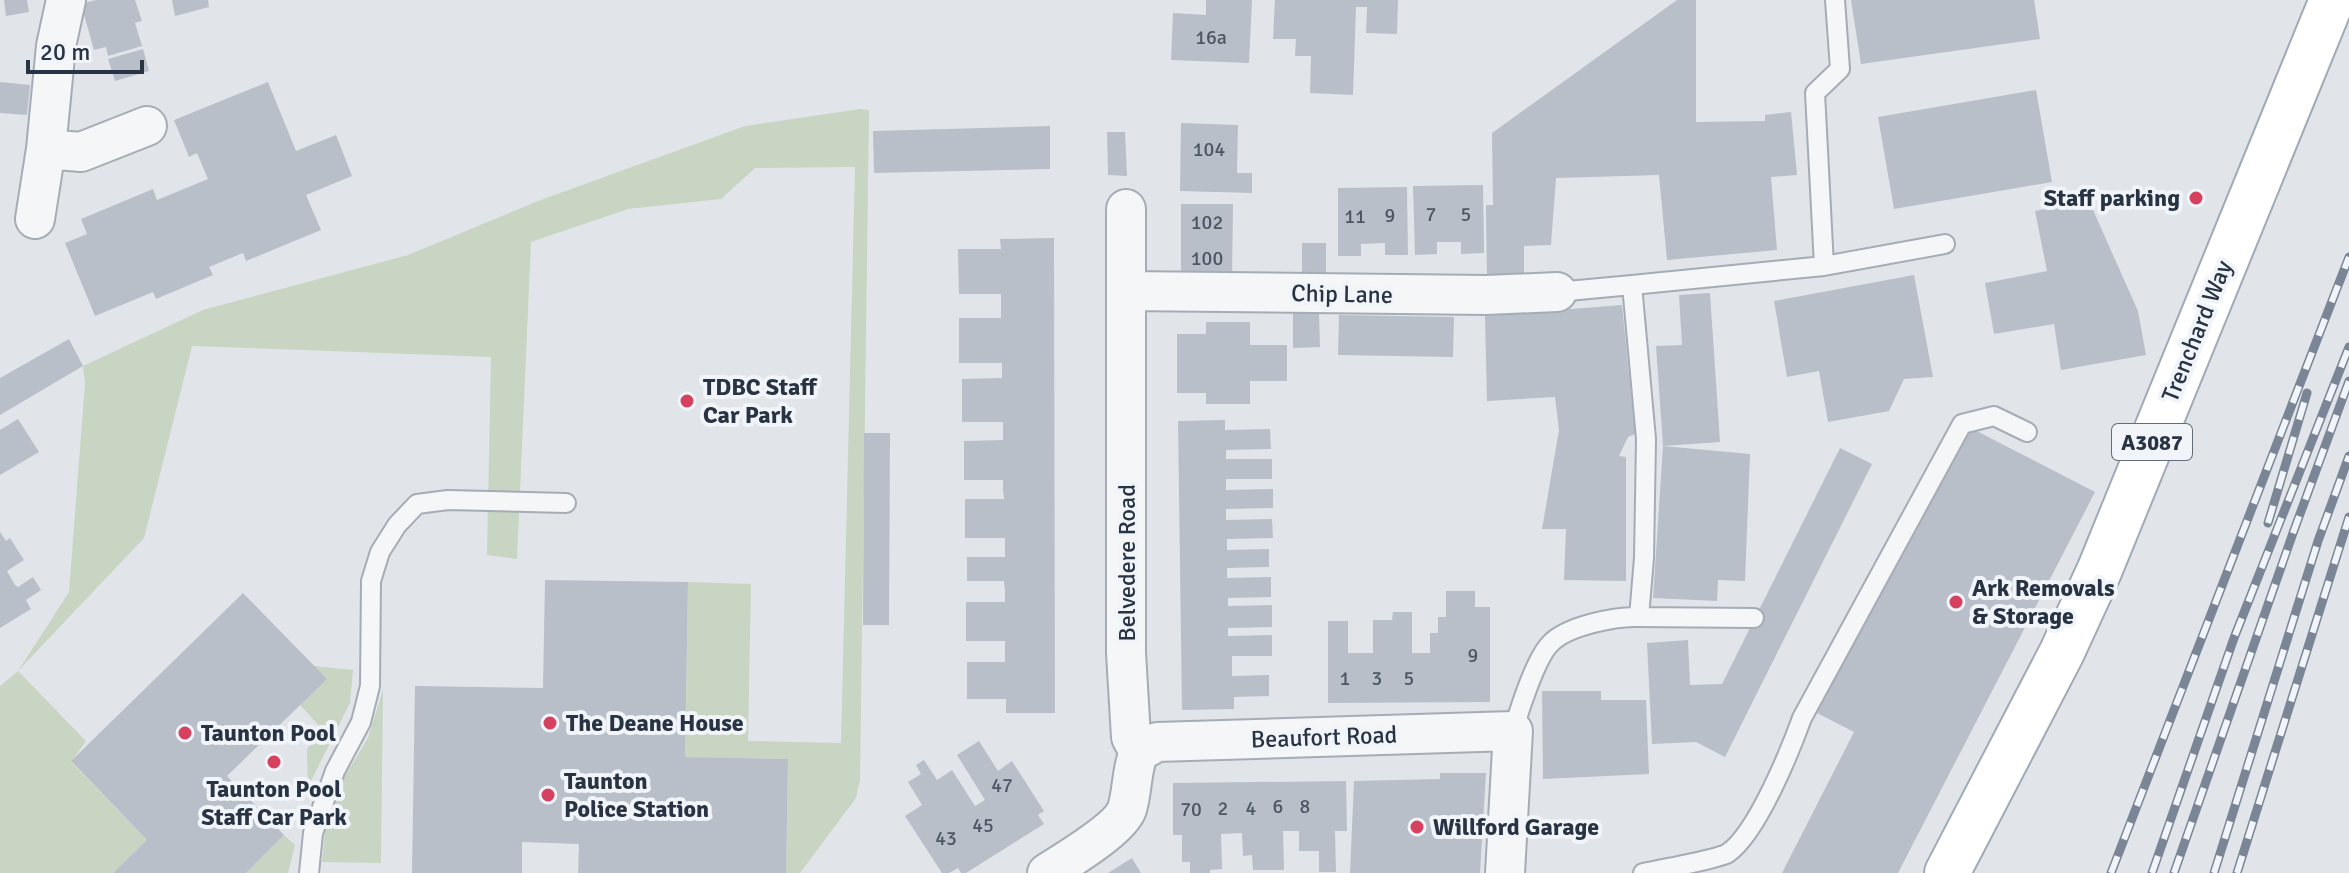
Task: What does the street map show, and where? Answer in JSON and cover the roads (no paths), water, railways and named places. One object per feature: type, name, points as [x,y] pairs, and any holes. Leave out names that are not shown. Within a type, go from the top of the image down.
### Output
[{"type":"main road","name":"Trenchard Way","points":[[1947,873],[2062,652],[2100,569],[2332,0]]},
{"type":"street","points":[[35,219],[46,149],[56,46],[66,0]]},
{"type":"street","points":[[46,149],[81,152],[147,126]]},
{"type":"street","name":"Belvedere Road","points":[[1047,873],[1099,839],[1126,814],[1134,763],[1139,752],[1131,737],[1126,653],[1126,209]]},
{"type":"street","name":"Chip Lane","points":[[1126,291],[1472,295],[1557,292]]},
{"type":"street","points":[[1505,873],[1513,731]]},
{"type":"street","name":"Beaufort Road","points":[[1139,752],[1157,742],[1513,731]]},
{"type":"lane","points":[[1824,266],[1815,93],[1840,69],[1835,0]]},
{"type":"lane","points":[[1557,292],[1824,266],[1945,244]]},
{"type":"lane","points":[[1632,285],[1646,439],[1644,558],[1639,617]]},
{"type":"lane","points":[[1643,873],[1727,854],[1754,822],[1788,756],[1802,718],[1962,424],[1994,416],[2027,432]]},
{"type":"lane","points":[[309,873],[313,833],[335,771],[361,722],[370,686],[371,581],[380,552],[397,525],[417,504],[448,500],[566,503]]},
{"type":"lane","points":[[1513,731],[1524,694],[1549,644],[1572,630],[1627,617],[1754,618]]},
{"type":"railway","points":[[2111,873],[2349,257]]},
{"type":"railway","points":[[2152,873],[2234,638],[2349,347]]},
{"type":"railway","points":[[2174,873],[2349,381]]},
{"type":"railway","points":[[2268,523],[2307,393]]},
{"type":"railway","points":[[2214,873],[2318,541],[2349,456]]},
{"type":"railway","points":[[2237,873],[2349,517]]},
{"type":"place","name":"Staff parking","points":[[2196,198]]},
{"type":"place","name":"TDBC Staff Car Park","points":[[687,401]]},
{"type":"place","name":"Ark Removals & Storage","points":[[1956,602]]},
{"type":"place","name":"The Deane House","points":[[550,723]]},
{"type":"place","name":"Taunton Pool","points":[[185,733]]},
{"type":"place","name":"Taunton Pool Staff Car Park","points":[[274,762]]},
{"type":"place","name":"Taunton Police Station","points":[[548,795]]},
{"type":"place","name":"Willford Garage","points":[[1417,827]]}]
